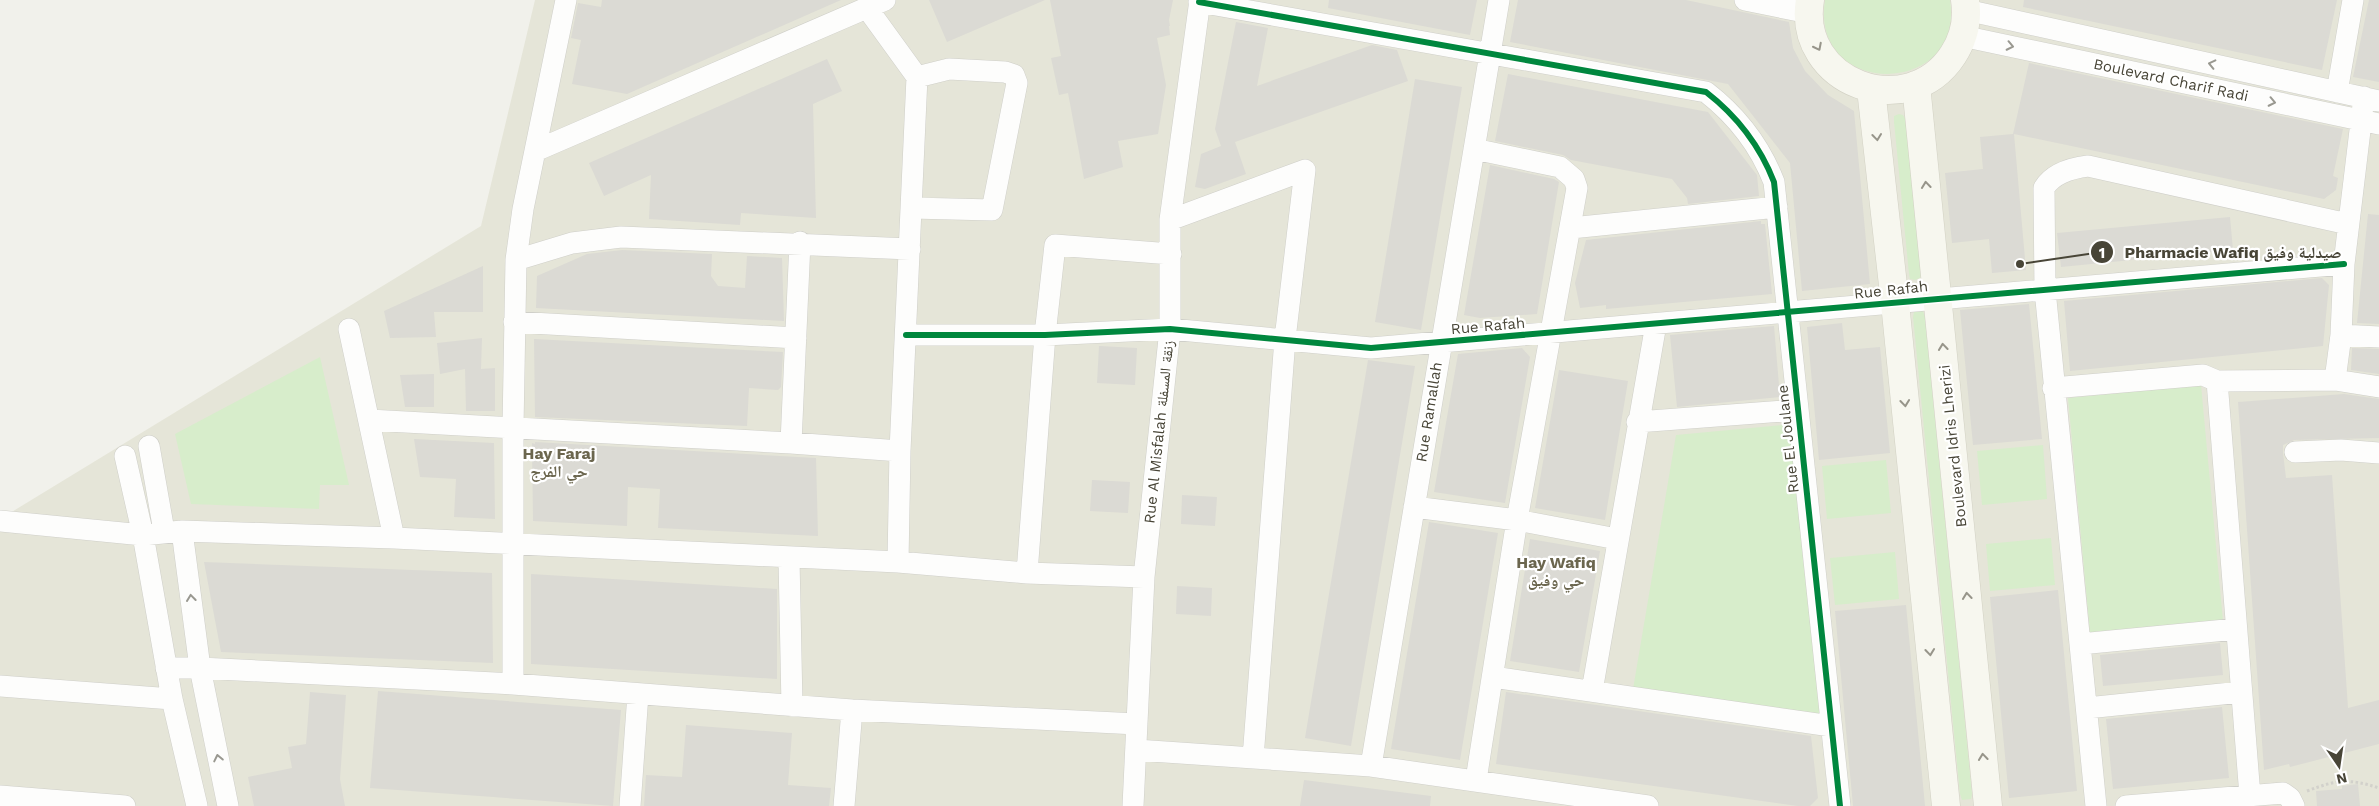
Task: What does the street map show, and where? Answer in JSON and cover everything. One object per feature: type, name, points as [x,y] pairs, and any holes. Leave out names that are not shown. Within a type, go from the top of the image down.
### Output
[{"type":"main road","points":[[1810,6],[1814,40],[1825,60],[1847,80],[1871,89],[1890,90],[1916,85],[1931,77],[1944,66],[1955,52],[1962,36],[1966,5]]},
{"type":"main road","name":"Boulevard Idris Lherizi","points":[[1916,85],[1988,806]]},
{"type":"main road","points":[[1871,89],[1895,303],[1946,806]]},
{"type":"street","points":[[513,684],[513,428],[516,260],[523,209],[566,0]]},
{"type":"street","name":"Rue Ramallah","points":[[1371,766],[1499,0]]},
{"type":"street","points":[[1745,0],[1810,6]]},
{"type":"street","points":[[2337,92],[2352,0]]},
{"type":"street","points":[[1199,1],[1490,52]]},
{"type":"street","name":"Rue Al Misfalah زنقة المسفلة","points":[[1133,806],[1144,577],[1170,329],[1170,220],[1199,1]]},
{"type":"street","points":[[535,151],[876,4],[918,77],[900,451],[898,562]]},
{"type":"street","name":"Boulevard Charif Radi","points":[[1966,5],[2371,99]]},
{"type":"street","name":"Boulevard Charif Radi","points":[[1962,36],[2370,122]]},
{"type":"street","name":"Rue El Joulane","points":[[1490,52],[1706,92],[1728,112],[1754,142],[1767,163],[1774,182],[1777,207],[1786,312],[1840,806]]},
{"type":"street","points":[[912,208],[992,210],[1017,83],[1014,76],[1005,72],[949,69],[918,77]]},
{"type":"street","points":[[2335,380],[2341,335],[2348,224],[2370,122],[2371,99]]},
{"type":"street","points":[[1474,149],[1560,167],[1574,179],[1577,188],[1517,520],[1476,780]]},
{"type":"street","points":[[2096,806],[2053,388],[2045,290],[2044,188],[2049,180],[2078,167],[2088,166],[2348,224]]},
{"type":"street","points":[[1170,220],[1305,170],[1285,338],[1253,758]]},
{"type":"street","points":[[1571,228],[1777,207]]},
{"type":"street","points":[[516,260],[572,243],[622,237],[800,242],[910,249]]},
{"type":"street","points":[[790,443],[800,242]]},
{"type":"street","points":[[1028,573],[1044,335],[1056,245],[1171,254]]},
{"type":"street","name":"Rue Rafah","points":[[906,335],[1044,335],[1170,329],[1285,338],[1371,348],[2344,264]]},
{"type":"street","points":[[514,322],[796,338]]},
{"type":"street","points":[[1592,691],[1637,422],[1656,324]]},
{"type":"street","points":[[349,329],[394,538]]},
{"type":"street","points":[[2341,335],[2379,337]]},
{"type":"street","points":[[2053,388],[2203,375],[2217,381],[2335,380],[2379,387]]},
{"type":"street","points":[[2217,381],[2250,796]]},
{"type":"street","points":[[1637,422],[1798,410]]},
{"type":"street","points":[[369,420],[790,443],[900,451]]},
{"type":"street","points":[[149,446],[173,531],[228,806]]},
{"type":"street","points":[[2296,452],[2341,450],[2379,453]]},
{"type":"street","points":[[125,456],[143,535],[172,699],[197,806]]},
{"type":"street","points":[[1414,507],[1517,520],[1617,539]]},
{"type":"street","points":[[0,521],[143,535],[173,531],[394,538],[898,562],[1028,573],[1144,577]]},
{"type":"street","points":[[789,558],[792,706]]},
{"type":"street","points":[[2080,644],[2236,629]]},
{"type":"street","points":[[166,668],[200,668],[513,684],[852,710],[1138,724]]},
{"type":"street","points":[[1493,677],[1831,726]]},
{"type":"street","points":[[0,686],[172,699]]},
{"type":"street","points":[[2087,708],[2241,692]]},
{"type":"street","points":[[630,806],[638,694]]},
{"type":"street","points":[[844,806],[852,710]]},
{"type":"street","points":[[1136,750],[1371,766],[1648,806]]},
{"type":"street","points":[[2126,806],[2200,803],[2283,793],[2292,802]]},
{"type":"street","points":[[0,796],[125,806]]},
{"type":"path","points":[[2292,802],[2324,785],[2346,780],[2358,781],[2379,788]]},
{"type":"shaded area","points":[[535,0],[2379,0],[2379,806],[0,806],[0,511],[10,513],[481,226]]},
{"type":"green space","points":[[1825,0],[1950,0],[1949,32],[1935,55],[1913,69],[1888,74],[1862,69],[1840,56],[1826,32]]},
{"type":"green space","points":[[1903,115],[1906,120],[1921,273],[1920,278],[1915,280],[1910,279],[1909,274],[1894,122],[1894,116]]},
{"type":"green space","points":[[1918,310],[1923,311],[1925,317],[1972,794],[1971,799],[1962,800],[1913,317],[1914,312]]},
{"type":"green space","points":[[320,357],[349,485],[320,485],[319,509],[191,504],[175,434]]},
{"type":"green space","points":[[2201,385],[2223,621],[2090,633],[2068,398]]},
{"type":"green space","points":[[1794,424],[1821,716],[1633,689],[1676,435]]},
{"type":"green space","points":[[2043,445],[2047,499],[1982,505],[1977,451]]},
{"type":"green space","points":[[1886,460],[1891,513],[1827,519],[1822,466]]},
{"type":"green space","points":[[2051,538],[2055,585],[1990,591],[1986,544]]},
{"type":"green space","points":[[1895,552],[1899,599],[1835,605],[1830,558]]},
{"type":"building","points":[[602,0],[841,0],[627,94],[572,84],[581,40],[571,38],[578,3],[601,7]]},
{"type":"building","points":[[929,0],[1045,0],[947,42]]},
{"type":"building","points":[[1050,0],[1173,0],[1169,20],[1170,35],[1157,38],[1166,85],[1158,134],[1118,141],[1123,167],[1084,179],[1068,93],[1059,95],[1051,58],[1061,56]]},
{"type":"building","points":[[1329,0],[1477,0],[1470,35],[1328,8]]},
{"type":"building","points":[[1518,0],[1686,0],[1789,22],[1793,48],[1805,71],[1828,95],[1854,111],[1870,284],[1802,291],[1790,163],[1728,84],[1510,42]]},
{"type":"building","points":[[2024,0],[2337,0],[2322,70],[2023,7]]},
{"type":"building","points":[[2369,0],[2379,0],[2379,82],[2353,77]]},
{"type":"building","points":[[1236,22],[1268,28],[1257,86],[1372,45],[1397,50],[1408,81],[1235,142],[1246,174],[1205,189],[1195,187],[1201,154],[1221,146],[1215,129]]},
{"type":"building","points":[[827,59],[842,91],[813,104],[816,218],[741,213],[740,225],[649,219],[651,175],[604,196],[589,163]]},
{"type":"building","points":[[2029,63],[2343,129],[2333,176],[2338,178],[2336,190],[2324,199],[2014,134],[2026,270],[1992,273],[1989,239],[1952,243],[1945,173],[1983,169],[1980,137],[2013,134]]},
{"type":"building","points":[[1508,74],[1708,112],[1757,175],[1759,196],[1688,204],[1687,198],[1672,179],[1571,160],[1563,155],[1495,141]]},
{"type":"building","points":[[1415,79],[1462,87],[1421,330],[1375,322]]},
{"type":"building","points":[[1490,165],[1554,179],[1559,182],[1537,314],[1480,318],[1464,315]]},
{"type":"building","points":[[2368,214],[2379,215],[2379,324],[2357,323]]},
{"type":"building","points":[[2230,217],[2233,250],[2061,267],[2057,233]]},
{"type":"building","points":[[1761,221],[1761,224],[1765,224],[1772,294],[1606,309],[1606,305],[1580,308],[1575,283],[1586,240]]},
{"type":"building","points":[[622,250],[712,254],[711,276],[718,286],[745,288],[747,256],[782,258],[784,321],[536,308],[537,276],[587,254]]},
{"type":"building","points":[[483,266],[483,312],[434,312],[436,337],[390,338],[384,311]]},
{"type":"building","points":[[2322,278],[2329,285],[2323,346],[2070,371],[2064,301]]},
{"type":"building","points":[[2029,304],[2042,439],[1973,445],[1960,310]]},
{"type":"building","points":[[1842,323],[1845,350],[1880,347],[1890,453],[1819,460],[1807,327]]},
{"type":"building","points":[[1774,326],[1780,397],[1677,407],[1670,335]]},
{"type":"building","points":[[482,338],[481,369],[495,368],[495,411],[466,411],[465,369],[440,374],[437,343]]},
{"type":"building","points":[[534,339],[783,352],[781,387],[778,390],[749,388],[747,426],[535,417]]},
{"type":"building","points":[[1099,346],[1137,348],[1135,385],[1097,383]]},
{"type":"building","points":[[1522,348],[1530,357],[1505,503],[1434,492],[1458,354]]},
{"type":"building","points":[[2352,348],[2379,349],[2379,374],[2351,370]]},
{"type":"building","points":[[1368,360],[1415,366],[1351,746],[1305,738]]},
{"type":"building","points":[[1559,370],[1628,381],[1605,520],[1535,508]]},
{"type":"building","points":[[434,374],[434,407],[405,407],[400,375]]},
{"type":"building","points":[[2344,394],[2379,399],[2379,438],[2294,440],[2283,445],[2283,453],[2286,478],[2332,475],[2348,708],[2379,700],[2379,744],[2290,767],[2289,764],[2264,770],[2238,402]]},
{"type":"building","points":[[414,439],[494,443],[495,519],[454,517],[456,479],[420,477]]},
{"type":"building","points":[[535,442],[816,458],[818,536],[658,528],[660,489],[628,487],[627,526],[533,521],[532,443],[535,444]]},
{"type":"building","points":[[1092,480],[1130,482],[1128,513],[1090,511]]},
{"type":"building","points":[[1182,495],[1217,497],[1215,526],[1181,524]]},
{"type":"building","points":[[1429,522],[1498,533],[1460,760],[1391,749]]},
{"type":"building","points":[[1530,539],[1600,551],[1579,672],[1510,661]]},
{"type":"building","points":[[204,562],[492,573],[493,663],[221,652]]},
{"type":"building","points":[[531,574],[777,589],[777,679],[531,664]]},
{"type":"building","points":[[1177,586],[1212,588],[1211,616],[1176,614]]},
{"type":"building","points":[[2058,590],[2077,791],[2009,798],[1990,597]]},
{"type":"building","points":[[1906,605],[1925,806],[1853,806],[1835,611]]},
{"type":"building","points":[[2220,643],[2223,675],[2103,686],[2100,655]]},
{"type":"building","points":[[378,691],[621,710],[613,806],[370,788]]},
{"type":"building","points":[[310,692],[346,695],[340,779],[345,806],[254,806],[248,777],[292,768],[288,747],[306,744]]},
{"type":"building","points":[[1506,692],[1811,736],[1818,798],[1810,806],[1798,806],[1496,764]]},
{"type":"building","points":[[2222,707],[2229,778],[2113,789],[2106,719]]},
{"type":"building","points":[[686,725],[792,733],[788,785],[831,788],[829,806],[644,806],[646,775],[682,777]]},
{"type":"building","points":[[1304,780],[1431,796],[1430,806],[1300,806]]},
{"type":"building","points":[[2358,784],[2360,806],[2317,806],[2316,791],[2342,789],[2342,786]]},
{"type":"cycle path","points":[[1199,2],[1706,92],[1728,111],[1746,132],[1762,156],[1774,182],[1840,806]]},
{"type":"cycle path","points":[[906,335],[1045,335],[1170,329],[1371,348],[2344,264]]},
{"type":"place","name":"Pharmacie Wafiq صيدلية وفيق","points":[[2020,264]]},
{"type":"district","name":"Hay Faraj حي الفرج","points":[[559,462]]},
{"type":"district","name":"Hay Wafiq حي وفيق","points":[[1556,571]]}]
